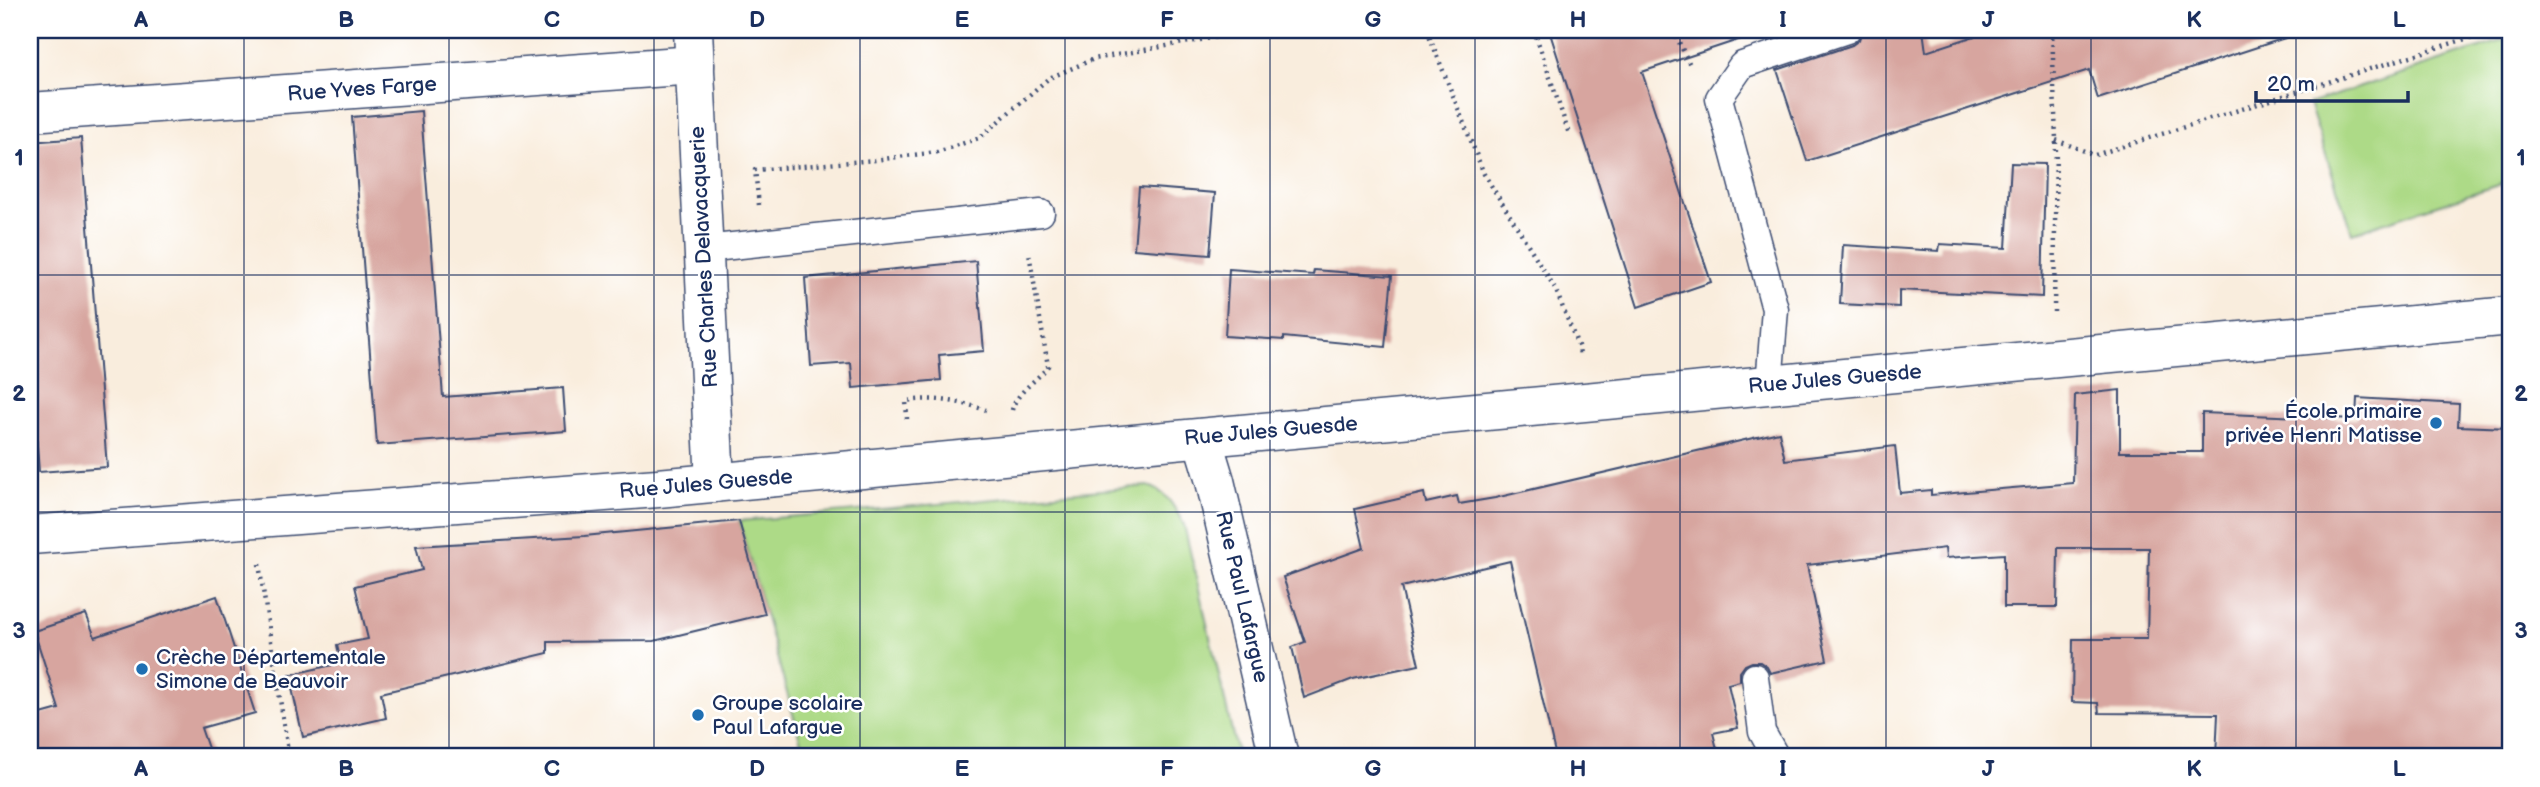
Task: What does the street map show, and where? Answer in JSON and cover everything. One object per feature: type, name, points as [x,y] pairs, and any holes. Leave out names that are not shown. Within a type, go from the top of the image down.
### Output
[{"type":"street","name":"Rue Yves Farge","points":[[30,112],[694,47]]},
{"type":"street","name":"Rue Charles Delavacquerie","points":[[694,47],[715,483]]},
{"type":"street","name":"Rue Jules Guesde","points":[[30,535],[715,483],[2510,316]]},
{"type":"street","name":"Rue Paul Lafargue","points":[[1202,438],[1218,494],[1279,757]]},
{"type":"lane","points":[[1769,385],[1774,309],[1719,98],[1742,65],[1847,30]]},
{"type":"lane","points":[[704,250],[1031,214]]},
{"type":"lane","points":[[1755,677],[1762,732],[1776,757]]},
{"type":"path","points":[[763,244],[755,170],[937,152],[979,138],[1049,78],[1094,59],[1256,30]]},
{"type":"path","points":[[1427,30],[1484,174],[1555,288],[1579,348],[1584,402]]},
{"type":"path","points":[[1534,30],[1569,134]]},
{"type":"path","points":[[2052,30],[2056,140],[2054,359]]},
{"type":"path","points":[[2056,140],[2095,156],[2494,30]]},
{"type":"path","points":[[1011,412],[1021,391],[1038,379],[1048,366],[1031,214]]},
{"type":"path","points":[[269,517],[273,545],[257,549],[289,757]]},
{"type":"green space","points":[[2510,38],[2510,181],[2352,233],[2309,104]]},
{"type":"green space","points":[[1148,486],[1165,496],[1184,525],[1238,757],[869,757],[867,751],[841,757],[805,757],[739,521]]},
{"type":"building","points":[[1549,30],[1746,30],[1747,37],[1642,72],[1711,282],[1638,307]]},
{"type":"building","points":[[1765,30],[1798,30],[1768,40]]},
{"type":"building","points":[[1862,30],[1923,30],[1926,52],[1993,30],[2284,30],[2285,38],[2098,99],[2089,70],[1807,161],[1777,70],[1852,45],[1859,40]]},
{"type":"building","points":[[421,111],[443,397],[563,388],[566,431],[377,445],[352,117]]},
{"type":"building","points":[[81,138],[107,467],[39,472],[30,351],[30,142]]},
{"type":"building","points":[[2011,163],[2045,164],[2042,297],[1899,290],[1899,307],[1840,304],[1843,245],[1939,251],[1940,244],[2006,248]]},
{"type":"building","points":[[1139,187],[1215,193],[1210,255],[1134,249]]},
{"type":"building","points":[[976,261],[984,351],[939,355],[941,380],[853,388],[851,363],[811,366],[805,278]]},
{"type":"building","points":[[1229,269],[1313,275],[1314,270],[1392,276],[1385,347],[1284,337],[1284,340],[1225,336]]},
{"type":"building","points":[[2120,390],[2120,452],[2202,452],[2202,413],[2356,419],[2357,398],[2459,404],[2458,426],[2510,428],[2510,757],[2216,757],[2218,714],[2099,713],[2098,703],[2072,702],[2073,639],[2147,639],[2149,548],[2058,548],[2057,607],[2004,607],[2004,554],[1946,558],[1945,548],[1807,565],[1827,660],[1770,673],[1760,662],[1745,665],[1740,672],[1740,681],[1728,684],[1738,728],[1713,733],[1719,757],[1556,757],[1510,561],[1401,587],[1419,665],[1353,679],[1304,698],[1292,647],[1305,642],[1283,577],[1364,548],[1355,509],[1424,493],[1426,503],[1457,496],[1459,504],[1495,498],[1779,432],[1785,460],[1895,446],[1900,493],[1931,490],[1931,495],[2073,483],[2075,395]]},
{"type":"building","points":[[739,521],[765,614],[654,641],[548,642],[548,653],[381,693],[386,718],[303,737],[289,675],[341,663],[337,645],[368,639],[355,586],[422,570],[416,546],[584,536]]},
{"type":"building","name":"Crèche Départementale Simone de Beauvoir","points":[[217,596],[255,713],[201,728],[211,757],[30,757],[30,717],[59,709],[34,631],[86,614],[95,637]]},
{"type":"place","name":"École primaire privée Henri Matisse","points":[[2436,423]]},
{"type":"place","name":"Crèche Départementale Simone de Beauvoir","points":[[142,669]]},
{"type":"place","name":"Groupe scolaire Paul Lafargue","points":[[698,715]]}]
